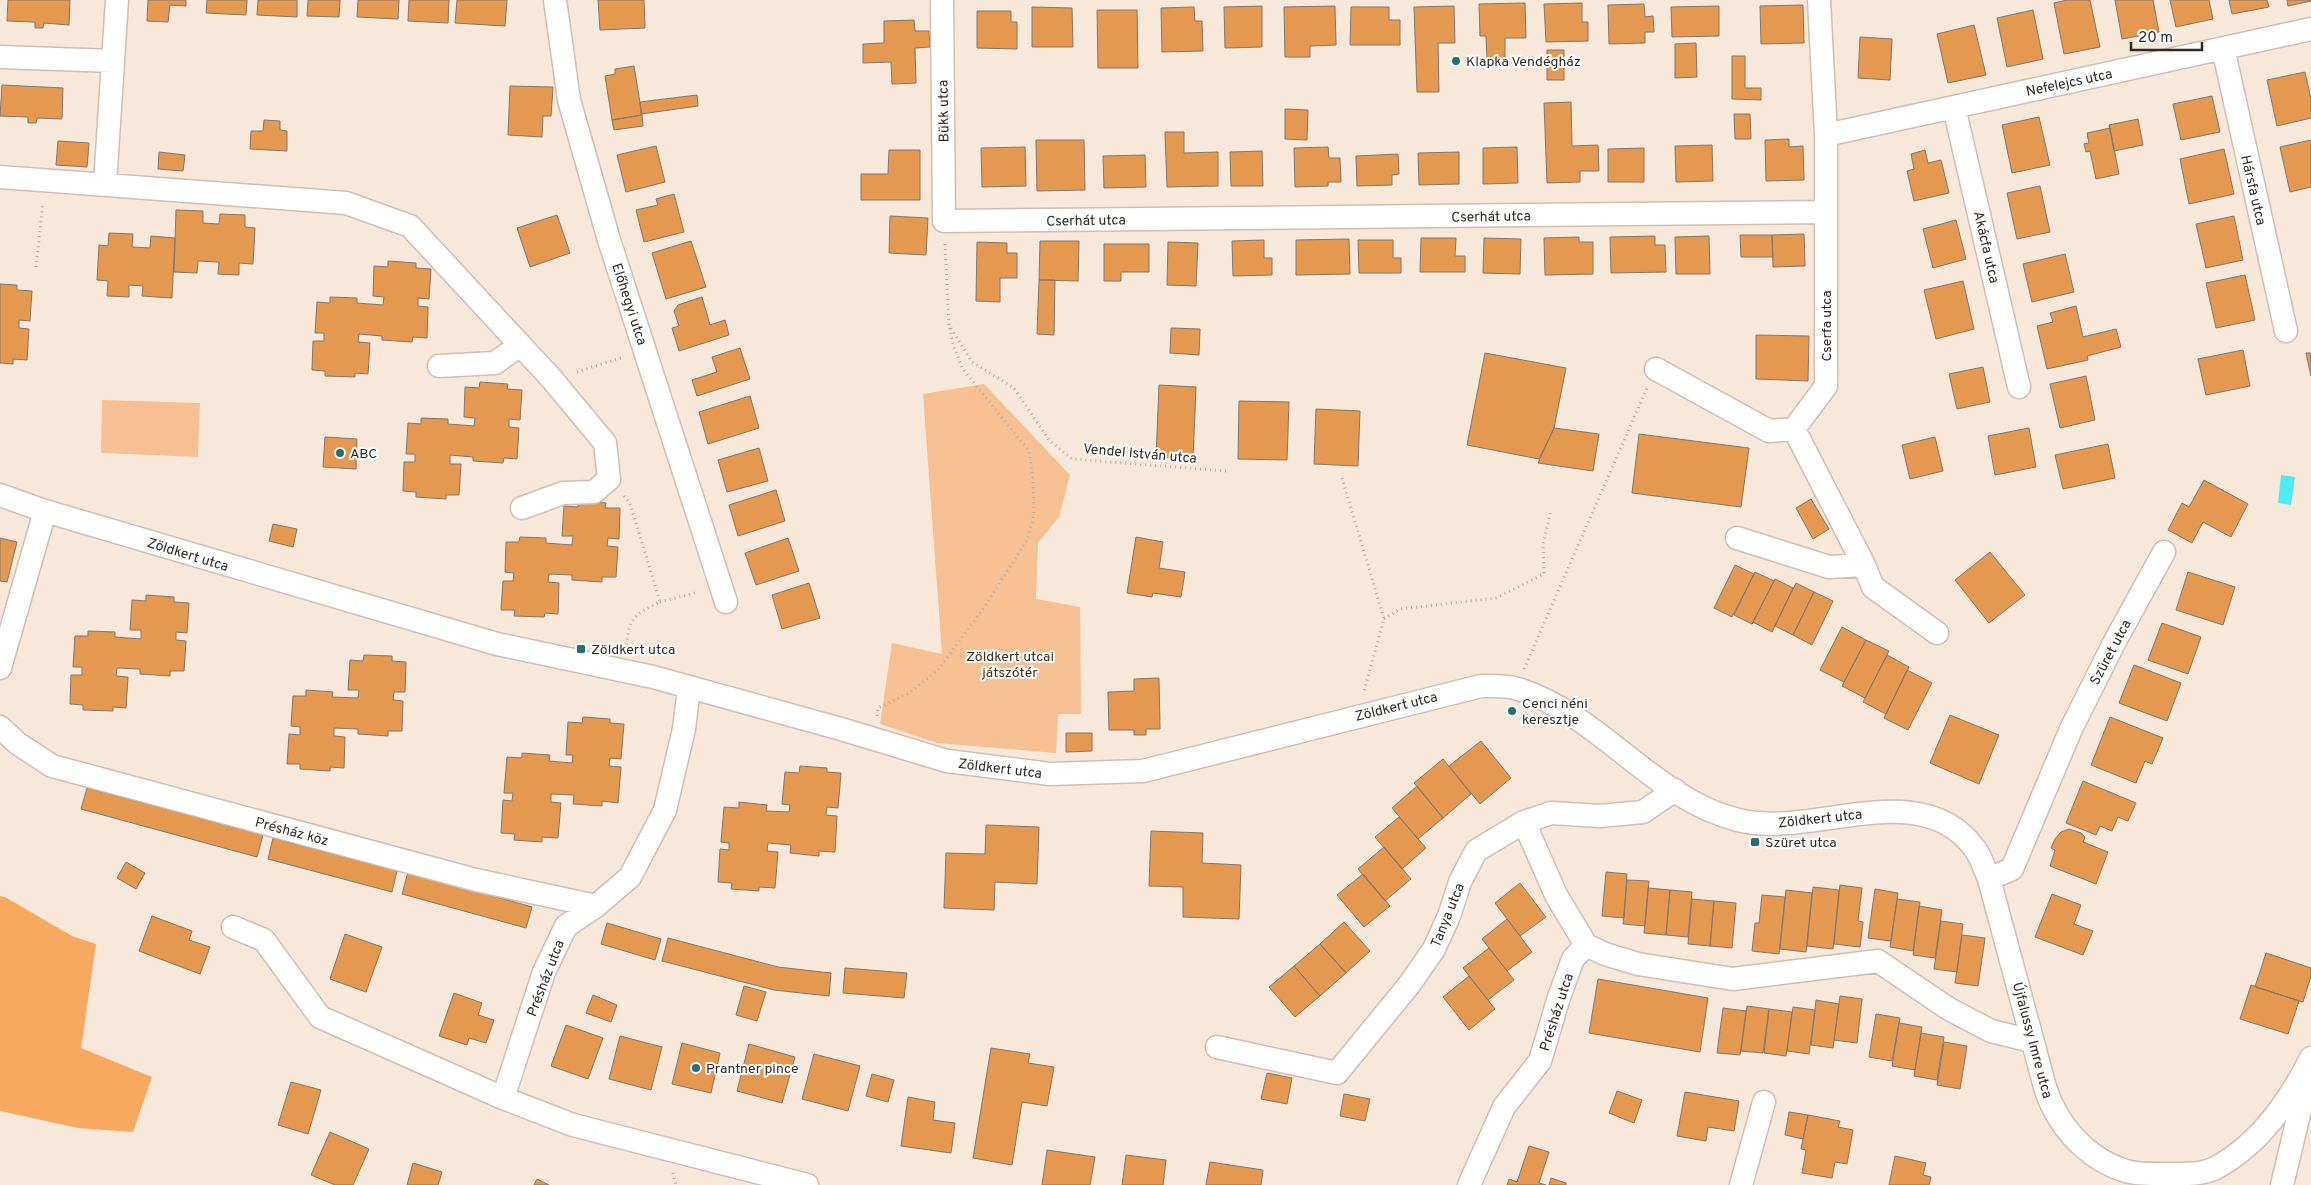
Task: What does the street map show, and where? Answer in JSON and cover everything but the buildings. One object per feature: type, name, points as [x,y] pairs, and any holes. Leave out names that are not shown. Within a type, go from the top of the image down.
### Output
[{"type":"street","points":[[105,184],[117,0]]},
{"type":"street","name":"Előhegyi utca","points":[[555,0],[569,100],[609,240],[723,594]]},
{"type":"street","name":"Bükk utca","points":[[942,0],[944,221]]},
{"type":"street","points":[[1819,0],[1826,135],[1826,212]]},
{"type":"street","name":"Nefelejcs utca","points":[[1826,135],[2311,29]]},
{"type":"street","name":"Hársfa utca","points":[[2223,48],[2286,331]]},
{"type":"street","points":[[0,56],[113,61]]},
{"type":"street","name":"Akácfa utca","points":[[1954,107],[2019,387]]},
{"type":"street","points":[[0,177],[346,203],[410,226],[553,380],[605,444],[609,479],[594,492],[563,493],[522,508]]},
{"type":"street","name":"Cserhát utca","points":[[944,221],[1826,212]]},
{"type":"street","name":"Cserfa utca","points":[[1794,429],[1826,386],[1826,212]]},
{"type":"street","points":[[439,366],[495,363],[520,345]]},
{"type":"street","points":[[1656,369],[1769,431],[1794,429],[1864,565],[1873,588],[1937,633]]},
{"type":"street","name":"Zöldkert utca","points":[[0,495],[45,511],[497,644],[624,671],[874,739],[947,761],[1050,774],[1142,771],[1293,735],[1356,716],[1480,686],[1516,688],[1546,699],[1601,735],[1675,790],[1706,808],[1739,820],[1788,824],[1874,812],[1901,811],[1923,815],[1954,828],[1976,849]]},
{"type":"street","points":[[0,668],[45,511]]},
{"type":"street","points":[[1737,538],[1829,567],[1864,565]]},
{"type":"street","name":"Szüret utca","points":[[1989,880],[2012,869],[2071,729],[2164,552]]},
{"type":"street","name":"Présház utca","points":[[503,1098],[544,972],[566,926],[596,906],[630,876],[665,810],[684,729],[689,688]]},
{"type":"street","name":"Présház köz","points":[[0,727],[17,743],[52,766],[476,880],[596,906]]},
{"type":"street","name":"Tanya utca","points":[[1216,1047],[1337,1073],[1409,985],[1434,949],[1449,916],[1460,882],[1476,851],[1524,822],[1551,813],[1600,816],[1643,812],[1675,790]]},
{"type":"street","points":[[1524,822],[1556,895],[1586,945],[1605,954],[1638,964],[1733,979],[1878,961],[1949,1009],[1991,1031],[2032,1041]]},
{"type":"street","name":"Újfalussy Imre utca","points":[[1976,849],[1989,880],[2047,1094],[2058,1120],[2074,1139],[2104,1162],[2128,1172],[2198,1174],[2217,1168],[2235,1156],[2270,1124],[2309,1062]]},
{"type":"street","points":[[233,927],[264,940],[320,1017],[503,1098],[573,1125],[807,1185]]},
{"type":"street","name":"Présház utca","points":[[1470,1185],[1504,1107],[1540,1061],[1559,997],[1573,959],[1586,945]]},
{"type":"street","points":[[2282,1185],[2300,1110],[2309,1062]]},
{"type":"street","points":[[1741,1185],[1764,1102]]},
{"type":"path","points":[[36,267],[42,207]]},
{"type":"path","name":"Vendel István utca","points":[[944,221],[949,325],[972,362],[1014,388],[1048,440],[1072,459],[1226,471]]},
{"type":"path","points":[[874,739],[878,708],[909,693],[938,670],[983,609],[1027,540],[1034,514],[1033,480],[1029,451],[962,368],[953,344],[949,325]]},
{"type":"path","points":[[553,380],[645,349]]},
{"type":"path","points":[[1516,688],[1656,369]]},
{"type":"path","points":[[1342,478],[1384,619],[1356,716]]},
{"type":"path","points":[[609,479],[629,502],[660,602]]},
{"type":"path","points":[[1384,619],[1400,609],[1496,598],[1544,574],[1543,545],[1551,510]]},
{"type":"path","points":[[624,671],[628,626],[640,612],[660,602],[723,594]]},
{"type":"green space","name":"Zöldkert utcai játszótér","points":[[984,384],[1070,475],[1059,517],[1038,543],[1036,599],[1080,607],[1081,714],[1058,714],[1056,753],[937,743],[880,724],[892,643],[942,654],[923,394]]},
{"type":"green space","points":[[102,400],[200,403],[198,457],[101,453]]},
{"type":"shaded area","points":[[0,896],[5,897],[72,936],[96,944],[81,1048],[152,1077],[133,1132],[78,1128],[0,1111]]},
{"type":"water","points":[[2281,475],[2295,477],[2291,505],[2278,503]]},
{"type":"place","name":"Klapka Vendégház","points":[[1456,61]]},
{"type":"place","name":"ABC","points":[[340,453]]},
{"type":"place","name":"Zöldkert utca","points":[[581,649]]},
{"type":"place","name":"Cenci néni keresztje","points":[[1512,711]]},
{"type":"place","name":"Szüret utca","points":[[1755,842]]},
{"type":"place","name":"Prantner pince","points":[[696,1068]]}]
